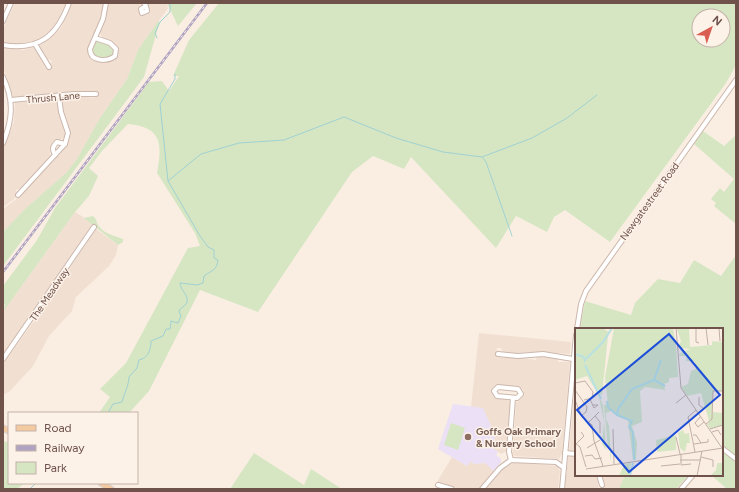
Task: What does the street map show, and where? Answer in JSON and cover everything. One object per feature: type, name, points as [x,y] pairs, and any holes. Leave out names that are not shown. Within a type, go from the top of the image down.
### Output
[{"type":"street","points":[[3,21],[11,3]]},
{"type":"street","points":[[3,45],[24,47],[36,44],[54,32],[62,20],[69,3]]},
{"type":"street","points":[[95,38],[113,45],[116,49],[115,56],[105,60],[93,57],[90,53],[90,49],[103,19],[106,3]]},
{"type":"street","points":[[36,44],[49,67]]},
{"type":"street","points":[[3,77],[11,100],[11,117],[3,142]]},
{"type":"street","name":"Newgatestreet Road","points":[[577,328],[581,304],[586,291],[736,80]]},
{"type":"street","name":"Thrush Lane","points":[[11,100],[59,97],[74,94],[96,94]]},
{"type":"street","points":[[18,195],[65,144],[68,133],[61,112],[59,97]]},
{"type":"street","points":[[55,155],[52,150],[53,146],[57,142],[65,144]]},
{"type":"street","name":"The Meadway","points":[[3,359],[94,227]]},
{"type":"street","points":[[562,489],[575,343]]},
{"type":"street","points":[[498,354],[518,356],[543,354],[573,359]]},
{"type":"street","points":[[498,387],[519,389],[521,395],[513,398],[497,396],[494,391],[498,387]]},
{"type":"street","points":[[511,460],[509,452],[513,398]]},
{"type":"street","points":[[723,449],[736,459]]},
{"type":"street","points":[[558,463],[565,455],[575,454]]},
{"type":"street","points":[[482,489],[500,468],[511,460],[516,459],[558,463],[564,468]]},
{"type":"street","points":[[599,476],[602,485]]},
{"type":"street","points":[[681,489],[692,476]]},
{"type":"street","points":[[438,485],[452,489]]},
{"type":"shaded area","points":[[15,3],[66,3],[60,17],[49,32],[37,41],[18,45],[3,43],[3,29]]},
{"type":"shaded area","points":[[72,3],[104,3],[100,21],[88,51],[92,58],[102,62],[113,60],[118,53],[115,45],[103,39],[100,33],[107,6],[111,3],[141,3],[139,10],[143,15],[147,15],[149,11],[146,3],[167,3],[168,8],[138,50],[127,79],[100,118],[77,159],[66,173],[25,209],[3,232],[3,209],[19,197],[62,152],[68,143],[69,132],[63,111],[63,99],[82,96],[93,98],[97,95],[97,91],[14,98],[3,67],[3,47],[24,50],[35,47],[48,68],[51,66],[50,64],[52,61],[47,59],[39,46],[61,28]]},
{"type":"shaded area","points":[[55,100],[58,102],[60,116],[65,129],[65,137],[52,144],[50,156],[21,188],[16,190],[17,195],[13,200],[3,207],[3,150],[14,122],[15,102]]},
{"type":"shaded area","points":[[75,212],[93,223],[3,354],[3,312]]},
{"type":"shaded area","points":[[96,229],[118,245],[116,255],[109,266],[76,297],[72,311],[49,336],[33,366],[10,391],[3,395],[3,364],[37,317]]},
{"type":"shaded area","points":[[479,333],[571,342],[570,354],[557,353],[557,355],[542,352],[512,353],[503,352],[501,348],[497,348],[496,357],[504,358],[505,356],[536,360],[537,356],[541,356],[558,359],[558,362],[570,362],[562,454],[559,459],[515,456],[513,454],[516,403],[524,395],[523,390],[518,386],[497,385],[492,389],[494,397],[507,399],[511,403],[507,451],[501,454],[493,448],[495,439],[471,407]]},
{"type":"shaded area","points":[[575,384],[575,452],[569,451]]},
{"type":"shaded area","name":"Goffs Oak Primary & Nursery School","points":[[453,404],[483,408],[495,435],[493,448],[498,452],[496,455],[501,459],[501,462],[494,471],[485,463],[474,464],[471,461],[467,466],[438,449]]},
{"type":"shaded area","points":[[568,456],[575,456],[575,476],[597,476],[599,489],[565,489]]},
{"type":"shaded area","points":[[452,457],[467,466],[471,461],[474,464],[485,463],[494,471],[479,489],[461,489],[437,482]]},
{"type":"shaded area","points":[[515,462],[557,466],[560,471],[558,489],[486,489],[504,468]]},
{"type":"shaded area","points":[[602,476],[625,476],[619,489],[599,489],[605,487]]},
{"type":"green space","points":[[167,3],[197,3],[178,26]]},
{"type":"green space","points":[[219,3],[736,3],[736,65],[726,83],[610,242],[565,210],[554,217],[547,232],[516,216],[496,248],[411,157],[404,169],[373,156],[352,172],[258,312],[200,290],[149,391],[130,412],[100,412],[110,397],[100,389],[126,363],[188,248],[200,246],[195,233],[157,173],[160,154],[158,139],[154,133],[140,126],[128,124],[102,151],[89,168],[98,176],[89,196],[75,212],[3,312],[5,304],[3,303],[3,286],[37,240],[55,208],[149,82],[162,81],[169,91],[179,76],[173,76],[189,40]]},
{"type":"green space","points":[[159,20],[144,77],[3,266],[3,232],[25,209],[66,173],[77,159],[100,118],[127,79],[138,50]]},
{"type":"green space","points":[[96,41],[109,45],[115,50],[114,56],[104,59],[94,56],[91,50]]},
{"type":"green space","points":[[703,131],[724,146],[736,135],[736,224],[714,206],[716,203],[711,199],[720,188],[724,192],[734,179],[694,144]]},
{"type":"green space","points":[[93,216],[103,230],[123,239],[123,242],[118,245],[84,218]]},
{"type":"green space","points":[[736,255],[736,457],[723,446],[723,328],[580,328],[585,301],[631,315],[635,303],[658,279],[680,283],[694,260],[721,276]]},
{"type":"green space","points":[[451,423],[465,428],[458,450],[444,445]]},
{"type":"green space","points":[[8,440],[8,484],[24,484],[17,489],[3,489],[3,443],[4,441],[7,442]]},
{"type":"green space","points":[[723,451],[736,462],[736,489],[727,489],[712,476],[723,476]]},
{"type":"green space","points":[[254,453],[304,485],[311,469],[342,489],[230,489]]},
{"type":"green space","points":[[625,476],[688,476],[676,489],[619,489]]},
{"type":"waterway","points":[[157,38],[155,33],[160,22],[170,12],[170,3]]},
{"type":"waterway","points":[[168,181],[160,104],[175,79],[175,74]]},
{"type":"waterway","points":[[109,412],[113,404],[122,402],[129,377],[137,368],[139,360],[145,357],[148,353],[151,341],[163,336],[166,329],[170,329],[171,321],[178,323],[181,316],[179,311],[187,301],[180,283],[197,285],[203,283],[204,276],[215,269],[217,264],[218,260],[214,258],[214,250],[208,247],[200,236],[168,181],[201,154],[239,143],[284,140],[344,117],[396,138],[443,152],[482,157],[532,138],[567,118],[597,95]]},
{"type":"waterway","points":[[483,158],[486,162],[512,236]]},
{"type":"waterway","points":[[30,489],[35,484]]},
{"type":"railway","points":[[3,272],[207,3]]},
{"type":"place","name":"Goffs Oak Primary & Nursery School","points":[[468,437]]}]
